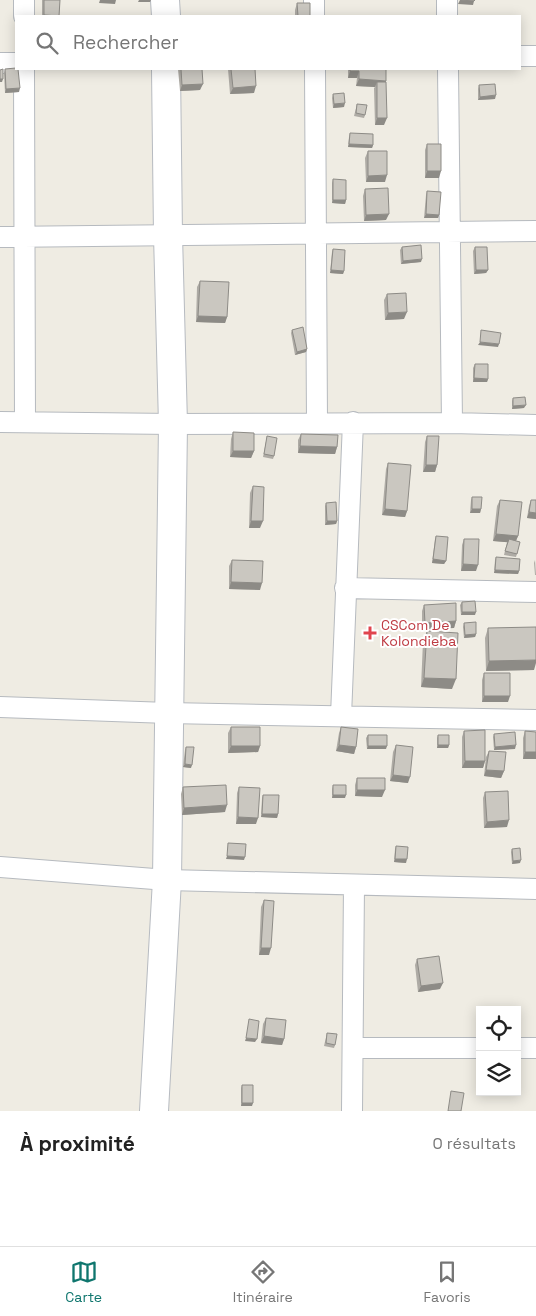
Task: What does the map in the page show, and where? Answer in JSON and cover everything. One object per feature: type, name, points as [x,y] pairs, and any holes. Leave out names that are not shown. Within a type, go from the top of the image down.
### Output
[{"type":"street","points":[[24,0],[24,15]]},
{"type":"street","points":[[165,0],[166,15]]},
{"type":"street","points":[[314,0],[314,15]]},
{"type":"street","points":[[447,0],[447,15]]},
{"type":"street","points":[[521,56],[536,56]]},
{"type":"street","points":[[0,63],[15,63]]},
{"type":"street","points":[[24,70],[25,421]]},
{"type":"street","points":[[154,1111],[167,880],[173,424],[166,70]]},
{"type":"street","points":[[315,70],[317,423]]},
{"type":"street","points":[[448,70],[452,423]]},
{"type":"street","points":[[0,237],[536,230]]},
{"type":"street","points":[[0,422],[173,424],[353,422],[536,425]]},
{"type":"street","points":[[341,716],[353,422]]},
{"type":"street","points":[[345,588],[536,592]]},
{"type":"street","points":[[0,707],[168,713],[536,720]]},
{"type":"street","points":[[0,867],[167,880],[536,889]]},
{"type":"street","points":[[352,1111],[354,885]]},
{"type":"street","points":[[353,1048],[476,1048]]},
{"type":"street","points":[[521,1048],[536,1048]]},
{"type":"building","points":[[44,0],[60,0],[59,15],[44,15]]},
{"type":"building","points":[[297,3],[310,3],[310,15],[298,15]]},
{"type":"building","points":[[15,68],[15,70],[18,70],[20,88],[6,89],[5,69]]},
{"type":"building","points":[[3,69],[3,79],[0,79],[0,70]]},
{"type":"building","points":[[181,70],[202,70],[203,84],[182,85]]},
{"type":"building","points":[[231,70],[255,70],[256,86],[233,88]]},
{"type":"building","points":[[386,70],[386,81],[359,79],[359,71],[350,71]]},
{"type":"building","points":[[377,82],[386,82],[387,118],[377,118]]},
{"type":"building","points":[[495,84],[496,95],[480,97],[479,85]]},
{"type":"building","points":[[344,93],[345,103],[334,104],[333,94]]},
{"type":"building","points":[[357,104],[367,105],[365,115],[356,113]]},
{"type":"building","points":[[350,133],[373,134],[373,145],[349,144]]},
{"type":"building","points":[[427,144],[441,144],[441,171],[427,171]]},
{"type":"building","points":[[368,151],[387,151],[387,175],[368,176]]},
{"type":"building","points":[[333,179],[346,180],[346,200],[333,200]]},
{"type":"building","points":[[388,188],[389,214],[366,215],[365,189]]},
{"type":"building","points":[[427,191],[441,192],[439,215],[426,214]]},
{"type":"building","points":[[421,245],[422,259],[403,261],[402,247]]},
{"type":"building","points":[[475,247],[487,247],[488,270],[476,270]]},
{"type":"building","points":[[333,249],[345,250],[344,271],[331,270]]},
{"type":"building","points":[[200,281],[229,282],[227,317],[198,316]]},
{"type":"building","points":[[406,293],[407,312],[388,313],[387,294]]},
{"type":"building","points":[[303,327],[307,349],[297,352],[292,330]]},
{"type":"building","points":[[481,330],[501,333],[499,344],[480,342]]},
{"type":"building","points":[[475,364],[488,364],[488,379],[474,378]]},
{"type":"building","points":[[525,397],[526,405],[513,406],[513,398]]},
{"type":"building","points":[[233,432],[254,433],[254,451],[233,451]]},
{"type":"building","points":[[301,434],[338,435],[337,447],[300,446]]},
{"type":"building","points":[[267,436],[277,438],[274,456],[264,454]]},
{"type":"building","points":[[427,436],[439,436],[437,465],[426,465]]},
{"type":"building","points":[[388,463],[411,465],[407,511],[385,509]]},
{"type":"building","points":[[253,486],[264,487],[263,521],[251,521]]},
{"type":"building","points":[[472,497],[482,497],[481,509],[472,509]]},
{"type":"building","points":[[500,500],[522,502],[518,536],[496,534]]},
{"type":"building","points":[[531,500],[536,500],[536,513],[529,512]]},
{"type":"building","points":[[336,502],[337,521],[327,521],[326,503]]},
{"type":"building","points":[[436,536],[448,537],[446,561],[433,559]]},
{"type":"building","points":[[464,539],[479,539],[478,565],[463,564]]},
{"type":"building","points":[[509,539],[520,542],[517,554],[505,551]]},
{"type":"building","points":[[496,557],[520,559],[519,571],[495,570]]},
{"type":"building","points":[[232,560],[263,561],[262,583],[231,582]]},
{"type":"building","points":[[475,601],[476,612],[462,612],[462,602]]},
{"type":"building","points":[[456,603],[456,621],[425,623],[424,605]]},
{"type":"building","points":[[476,622],[476,634],[465,635],[464,623]]},
{"type":"building","points":[[536,627],[536,660],[489,661],[488,628]]},
{"type":"building","points":[[427,631],[458,633],[456,679],[424,678]]},
{"type":"building","points":[[484,673],[510,673],[510,696],[484,696]]},
{"type":"building","points":[[231,727],[260,727],[260,746],[231,746]]},
{"type":"building","points":[[341,727],[358,729],[356,747],[339,745]]},
{"type":"building","points":[[485,730],[485,761],[465,761],[464,731]]},
{"type":"building","points":[[525,731],[536,732],[536,752],[525,752]]},
{"type":"building","points":[[515,732],[516,745],[495,747],[494,734]]},
{"type":"building","points":[[368,735],[387,735],[387,746],[368,746]]},
{"type":"building","points":[[438,735],[449,735],[449,745],[438,745]]},
{"type":"building","points":[[396,745],[413,747],[410,777],[393,775]]},
{"type":"building","points":[[186,747],[194,747],[192,765],[185,764]]},
{"type":"building","points":[[489,751],[506,752],[504,771],[486,770]]},
{"type":"building","points":[[357,778],[385,778],[385,790],[357,790]]},
{"type":"building","points":[[226,785],[227,805],[184,808],[183,787]]},
{"type":"building","points":[[333,785],[346,785],[346,795],[333,795]]},
{"type":"building","points":[[239,787],[260,788],[258,818],[238,817]]},
{"type":"building","points":[[508,791],[509,820],[487,822],[485,792]]},
{"type":"building","points":[[263,795],[279,795],[278,814],[262,814]]},
{"type":"building","points":[[228,843],[246,844],[245,857],[227,856]]},
{"type":"building","points":[[396,846],[408,847],[407,859],[395,859]]},
{"type":"building","points":[[520,848],[521,860],[513,861],[512,849]]},
{"type":"building","points":[[264,900],[274,901],[271,948],[261,948]]},
{"type":"building","points":[[439,956],[443,983],[421,986],[417,959]]},
{"type":"building","points":[[266,1018],[286,1020],[284,1039],[264,1036]]},
{"type":"building","points":[[249,1019],[259,1021],[257,1039],[246,1038]]},
{"type":"building","points":[[327,1033],[337,1034],[335,1045],[326,1043]]},
{"type":"building","points":[[242,1085],[253,1085],[253,1103],[242,1103]]},
{"type":"building","points":[[451,1091],[464,1093],[461,1111],[448,1111]]},
{"type":"place","name":"CSCom De Kolondieba","points":[[370,633]]}]
